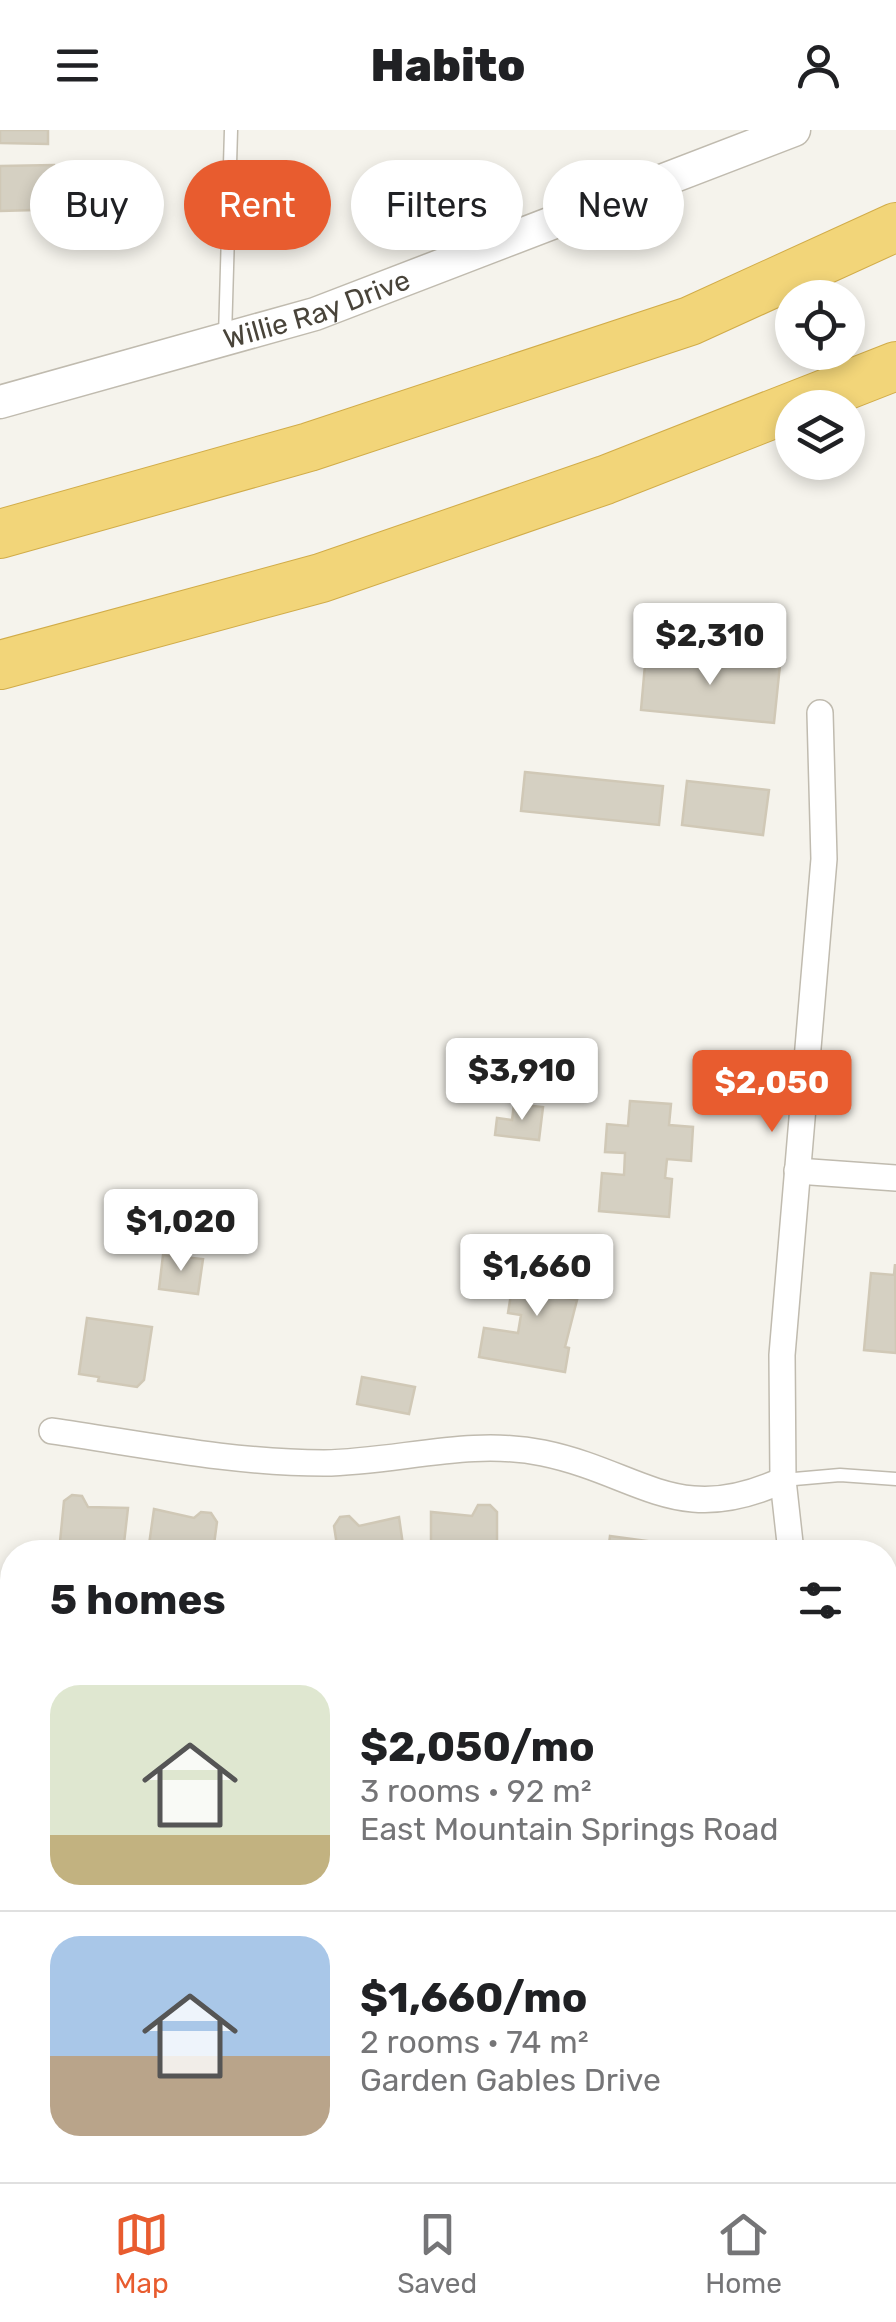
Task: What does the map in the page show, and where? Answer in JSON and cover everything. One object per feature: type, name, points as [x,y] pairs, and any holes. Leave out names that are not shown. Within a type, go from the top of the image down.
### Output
[{"type":"highway","points":[[0,534],[308,447],[690,320],[896,227]]},
{"type":"highway","points":[[0,664],[320,578],[605,480],[896,366]]},
{"type":"street","name":"Willie Ray Drive","points":[[0,402],[315,314],[794,130]]},
{"type":"street","points":[[790,1540],[783,1480],[782,1355],[824,859],[820,713]]},
{"type":"street","points":[[797,1171],[896,1178]]},
{"type":"street","points":[[52,1431],[236,1458],[326,1463],[481,1447],[541,1452],[592,1466],[669,1498],[735,1498],[783,1480]]},
{"type":"lane","points":[[225,339],[231,130]]},
{"type":"lane","points":[[783,1480],[840,1475],[896,1479]]},
{"type":"building","points":[[0,130],[48,130],[48,144],[0,143]]},
{"type":"building","points":[[30,165],[30,210],[0,211],[0,166]]},
{"type":"building","points":[[646,653],[780,665],[774,723],[641,710]]},
{"type":"building","points":[[525,772],[663,786],[659,825],[521,811]]},
{"type":"building","points":[[687,781],[769,790],[763,835],[682,825]]},
{"type":"building","points":[[630,1101],[671,1104],[669,1125],[693,1127],[691,1161],[667,1159],[665,1178],[672,1179],[669,1217],[599,1211],[602,1173],[624,1175],[625,1153],[605,1152],[607,1124],[628,1126]]},
{"type":"building","points":[[514,1104],[543,1107],[539,1140],[495,1135],[497,1118],[512,1120]]},
{"type":"building","points":[[534,1251],[572,1257],[565,1298],[577,1300],[565,1347],[569,1348],[565,1372],[479,1357],[484,1328],[518,1333],[521,1315],[508,1313],[512,1288],[527,1291]]},
{"type":"building","points":[[163,1255],[203,1259],[198,1294],[159,1289]]},
{"type":"building","points":[[895,1264],[896,1353],[864,1350],[871,1273],[894,1275]]},
{"type":"building","points":[[87,1318],[152,1327],[144,1380],[137,1387],[79,1374]]},
{"type":"building","points":[[362,1377],[415,1387],[409,1414],[357,1404]]},
{"type":"building","points":[[72,1495],[82,1496],[88,1507],[128,1508],[124,1540],[60,1540],[64,1501]]},
{"type":"building","points":[[478,1505],[490,1505],[497,1512],[497,1540],[431,1540],[431,1512],[472,1516]]},
{"type":"building","points":[[154,1509],[194,1518],[201,1512],[211,1513],[217,1522],[215,1540],[150,1540]]},
{"type":"building","points":[[349,1516],[359,1526],[399,1517],[402,1540],[336,1540],[334,1526],[340,1517]]}]
